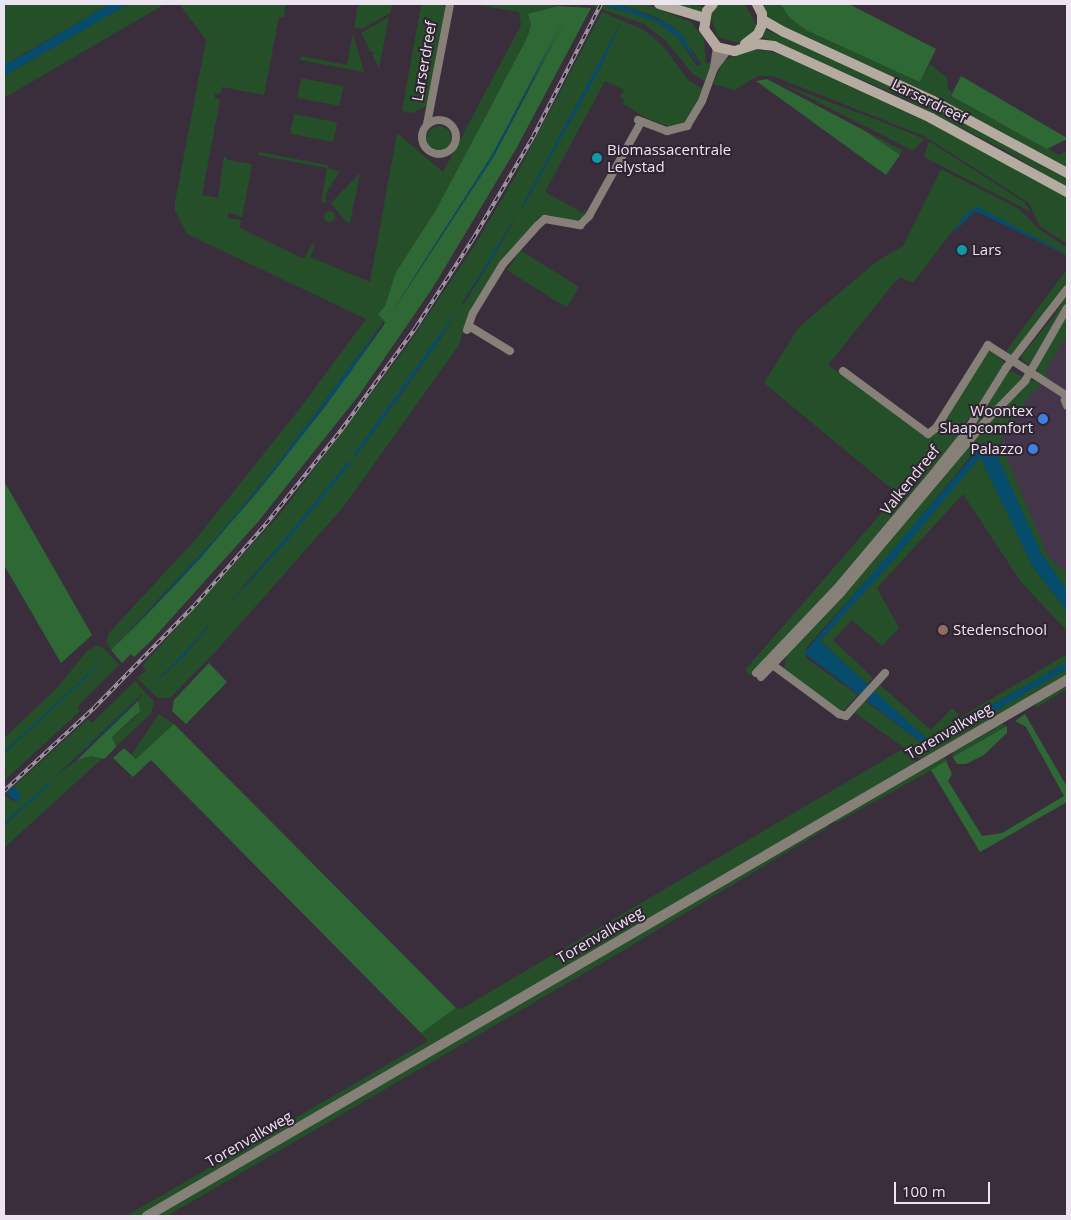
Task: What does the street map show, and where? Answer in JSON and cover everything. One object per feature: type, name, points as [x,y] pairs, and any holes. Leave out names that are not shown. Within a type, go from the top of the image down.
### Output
[{"type":"main road","points":[[659,4],[704,21]]},
{"type":"main road","points":[[709,4],[704,21],[708,39],[724,48],[740,51],[755,41],[762,22],[757,4]]},
{"type":"main road","points":[[752,4],[762,22]]},
{"type":"main road","name":"Larserdreef","points":[[762,22],[933,100],[1067,173]]},
{"type":"main road","name":"Larserdreef","points":[[755,41],[774,46],[931,118],[1067,192]]},
{"type":"street","name":"Larserdreef","points":[[427,124],[438,120],[454,128],[456,140],[450,150],[439,154],[425,148],[422,133],[427,124],[450,4]]},
{"type":"street","points":[[510,352],[468,328],[473,313],[503,264],[545,219],[580,225],[589,216],[640,121],[667,131],[686,126],[702,101],[714,68],[724,48]]},
{"type":"street","name":"Valkendreef","points":[[770,663],[934,474],[1013,361],[1067,289]]},
{"type":"street","name":"Valkendreef","points":[[758,675],[841,593],[986,421],[1030,373],[1067,308]]},
{"type":"street","points":[[842,372],[928,434],[936,428],[988,345],[1067,396],[1065,400],[1067,406]]},
{"type":"street","points":[[770,663],[839,714],[846,716],[885,673]]},
{"type":"street","name":"Torenvalkweg","points":[[147,1216],[1067,680]]},
{"type":"shaded area","name":"Palazzo","points":[[1067,325],[1067,587],[1045,556],[994,434],[1031,386]]},
{"type":"green space","points":[[4,4],[110,4],[8,63],[4,62]]},
{"type":"green space","points":[[128,4],[165,4],[4,98],[4,76]]},
{"type":"green space","points":[[179,4],[286,4],[284,17],[279,17],[264,95],[222,87],[220,94],[215,93],[215,98],[220,100],[202,195],[218,198],[224,156],[228,160],[252,164],[242,218],[229,212],[227,218],[241,220],[240,228],[304,259],[312,244],[315,246],[310,257],[370,282],[397,133],[443,172],[521,25],[519,12],[472,4],[557,5],[528,15],[531,25],[527,38],[436,210],[396,272],[385,306],[379,314],[384,321],[276,466],[217,537],[111,650],[106,641],[109,633],[195,540],[298,411],[366,319],[187,234],[175,211],[175,202],[206,40]]},
{"type":"green space","points":[[358,4],[392,4],[390,13],[362,29],[354,28]]},
{"type":"green space","points":[[418,4],[446,4],[427,106],[412,113],[402,111],[421,5]]},
{"type":"green space","points":[[586,4],[601,4],[656,21],[678,38],[697,66],[701,64],[674,28],[658,18],[618,4],[647,4],[691,22],[704,39],[706,64],[712,62],[706,82],[693,74],[666,41],[644,24]]},
{"type":"green space","points":[[673,4],[695,4],[705,8],[702,14]]},
{"type":"green space","points":[[720,4],[745,4],[757,26],[754,31],[739,43],[718,37],[711,18],[712,12]]},
{"type":"green space","points":[[760,4],[780,4],[783,9],[920,82],[930,64],[947,78],[948,89],[952,92],[950,96],[1059,155],[1067,151],[1067,169],[876,69],[789,32],[767,18]]},
{"type":"green space","points":[[780,4],[849,4],[936,49],[920,82],[806,30],[790,18]]},
{"type":"green space","points":[[557,6],[591,8],[516,149],[432,289],[359,395],[257,523],[151,641],[134,657],[131,654],[122,663],[111,650],[180,580],[255,495],[324,408],[384,325],[385,322],[378,314],[385,306],[396,272],[436,210],[527,38],[531,25],[528,14]],"holes":[[[565,21],[494,156],[390,315],[492,155]]]},
{"type":"green space","points":[[602,12],[644,30],[663,46],[688,80],[703,89],[685,123],[670,127],[644,117],[623,104],[624,100],[620,97],[624,90],[605,81],[545,192],[583,213],[586,208],[585,217],[572,222],[552,215],[539,217],[500,264],[468,316],[459,345],[344,506],[218,649],[170,698],[158,698],[137,678],[146,670],[142,666],[281,513],[408,345],[473,248],[515,177]],"holes":[[[621,22],[602,65],[522,206]],[[518,214],[463,305],[462,303]],[[459,312],[356,456],[354,454]],[[349,461],[286,542],[225,607],[285,539]],[[218,615],[183,657],[152,686],[182,655]]]},
{"type":"green space","points":[[389,17],[379,68],[372,55],[375,53],[371,52],[361,33]]},
{"type":"green space","points":[[764,29],[838,59],[931,104],[1067,179],[1067,188],[1008,152],[895,94],[760,36]]},
{"type":"green space","points":[[353,34],[364,72],[300,60],[301,56],[347,65]]},
{"type":"green space","points":[[754,49],[780,54],[931,123],[1067,197],[1067,244],[1040,226],[1029,203],[924,136],[773,76],[758,76],[734,90],[713,84],[723,62],[735,54]]},
{"type":"green space","points":[[961,76],[1067,139],[1047,149],[951,96]]},
{"type":"green space","points":[[301,78],[343,86],[339,106],[297,98]]},
{"type":"green space","points":[[767,79],[865,131],[900,155],[886,175],[756,81]]},
{"type":"green space","points":[[785,85],[898,128],[924,139],[913,151]]},
{"type":"green space","points":[[294,114],[337,122],[333,142],[290,134]]},
{"type":"green space","points":[[439,126],[447,130],[451,138],[447,146],[439,150],[431,146],[427,138],[431,130]]},
{"type":"green space","points":[[865,131],[902,150],[900,155]]},
{"type":"green space","points":[[929,141],[1024,202],[1031,212],[924,157]]},
{"type":"green space","points":[[259,152],[328,165],[328,168],[339,172],[326,194],[326,203],[321,202],[327,168],[258,155]]},
{"type":"green space","points":[[941,169],[1019,209],[1039,229],[1067,248],[1067,256],[975,207],[950,234],[913,283],[900,277],[894,283],[828,365],[929,438],[945,419],[987,352],[992,351],[1005,363],[938,466],[806,618],[750,676],[745,670],[898,494],[764,383],[798,328],[876,262],[903,246]]},
{"type":"green space","points":[[360,173],[350,223],[347,223],[331,203]]},
{"type":"green space","points":[[329,210],[335,216],[329,222],[323,216]]},
{"type":"green space","points":[[520,250],[579,287],[567,307],[507,270]]},
{"type":"green space","points":[[1067,269],[1067,285],[1056,302],[1010,356],[1006,351]]},
{"type":"green space","points":[[1067,293],[1067,304],[1030,365],[1022,360],[1021,356],[1055,315]]},
{"type":"green space","points":[[1067,311],[1067,335],[1045,371],[1049,374],[1045,378],[1038,373],[1037,365]]},
{"type":"green space","points":[[1009,370],[1024,378],[963,442],[967,434]]},
{"type":"green space","points":[[1035,380],[1039,384],[1037,392],[1033,390],[1000,442],[1048,556],[1067,574],[1067,590],[1041,553],[993,448],[985,442],[980,445],[896,547],[806,648],[806,658],[858,695],[842,712],[784,670],[786,656],[880,552],[970,444],[1028,381]]},
{"type":"green space","points":[[980,456],[1033,567],[1067,611],[1067,631],[1021,582],[963,494],[877,588],[899,628],[882,646],[852,620],[833,640],[873,678],[867,684],[820,641],[896,557]]},
{"type":"green space","points":[[4,481],[92,635],[61,663],[4,565]]},
{"type":"green space","points":[[96,646],[104,648],[119,665],[77,707],[80,711],[6,779],[4,754],[105,659],[4,752],[4,738],[57,688],[87,651]]},
{"type":"green space","points":[[1067,654],[1067,662],[929,741],[874,691],[880,685],[931,730],[952,708],[961,717]]},
{"type":"green space","points":[[209,663],[227,682],[186,724],[172,711],[174,700]]},
{"type":"green space","points":[[1067,669],[1067,676],[923,761],[855,713],[865,701],[921,742],[926,750]]},
{"type":"green space","points":[[135,681],[154,702],[151,714],[115,747],[112,737],[136,716],[138,701],[143,693],[56,776],[77,760],[91,756],[102,759],[4,848],[4,825],[26,806],[4,823],[4,795],[13,801],[19,800],[20,795],[13,787],[88,719],[92,723]]},
{"type":"green space","points":[[1067,682],[1067,689],[1036,708],[1036,701]]},
{"type":"green space","points":[[138,701],[140,711],[112,737],[116,747],[104,759],[91,756],[77,760]]},
{"type":"green space","points":[[159,714],[174,724],[147,765],[132,755]]},
{"type":"green space","points":[[1025,714],[1067,787],[1067,802],[980,852],[931,770],[946,761],[952,774],[948,781],[982,836],[1002,833],[1064,796],[1026,727],[1015,721]]},
{"type":"green space","points":[[1000,723],[1007,726],[952,758],[954,749]]},
{"type":"green space","points":[[174,724],[456,1008],[421,1033],[151,760],[133,777],[113,758],[124,748],[136,759]]},
{"type":"green space","points":[[1007,726],[1007,733],[984,755],[966,764],[957,764],[953,757]]},
{"type":"green space","points":[[901,750],[918,763],[144,1216],[126,1216],[428,1041],[421,1033],[456,1008],[461,1009]]},
{"type":"green space","points":[[942,756],[948,761],[836,823],[834,820]]},
{"type":"green space","points":[[828,824],[829,827],[614,956],[167,1216],[154,1216]]},
{"type":"water","points":[[110,4],[128,4],[4,76],[4,62],[11,62]]},
{"type":"water","points":[[601,4],[618,4],[663,21],[681,34],[701,67],[678,38],[656,21]]},
{"type":"water","points":[[563,20],[494,156],[390,315],[492,155]]},
{"type":"water","points":[[621,22],[602,65],[523,207],[522,206]]},
{"type":"water","points":[[976,206],[1061,252],[975,211],[951,236],[964,216]]},
{"type":"water","points":[[517,213],[492,259],[461,304],[490,258]]},
{"type":"water","points":[[457,310],[434,348],[356,456],[354,454]]},
{"type":"water","points":[[384,321],[350,373],[277,468],[199,560],[116,647],[217,537],[276,466]]},
{"type":"water","points":[[985,442],[996,453],[1041,553],[1067,590],[1067,611],[1033,567],[980,457],[896,557],[820,641],[929,741],[1067,662],[1067,669],[926,751],[921,742],[804,653]]},
{"type":"water","points":[[349,461],[351,463],[286,542],[227,609]]},
{"type":"water","points":[[219,614],[183,657],[151,686],[182,655]]},
{"type":"water","points":[[106,657],[86,678],[4,754],[4,752]]},
{"type":"water","points":[[143,693],[118,720],[56,776],[117,719]]},
{"type":"water","points":[[4,776],[21,795],[17,802],[4,792]]},
{"type":"water","points":[[49,782],[50,784],[4,825],[4,823]]},
{"type":"pier","points":[[8,777],[15,785],[4,795],[4,781]]},
{"type":"railway","points":[[4,791],[95,707],[194,606],[266,524],[342,429],[416,327],[473,239],[533,137],[601,4]]},
{"type":"place","name":"Biomassacentrale Lelystad","points":[[597,158]]},
{"type":"place","name":"Lars","points":[[962,250]]},
{"type":"place","name":"Woontex Slaapcomfort","points":[[1043,419]]},
{"type":"place","name":"Palazzo","points":[[1033,449]]},
{"type":"place","name":"Stedenschool","points":[[943,630]]}]
